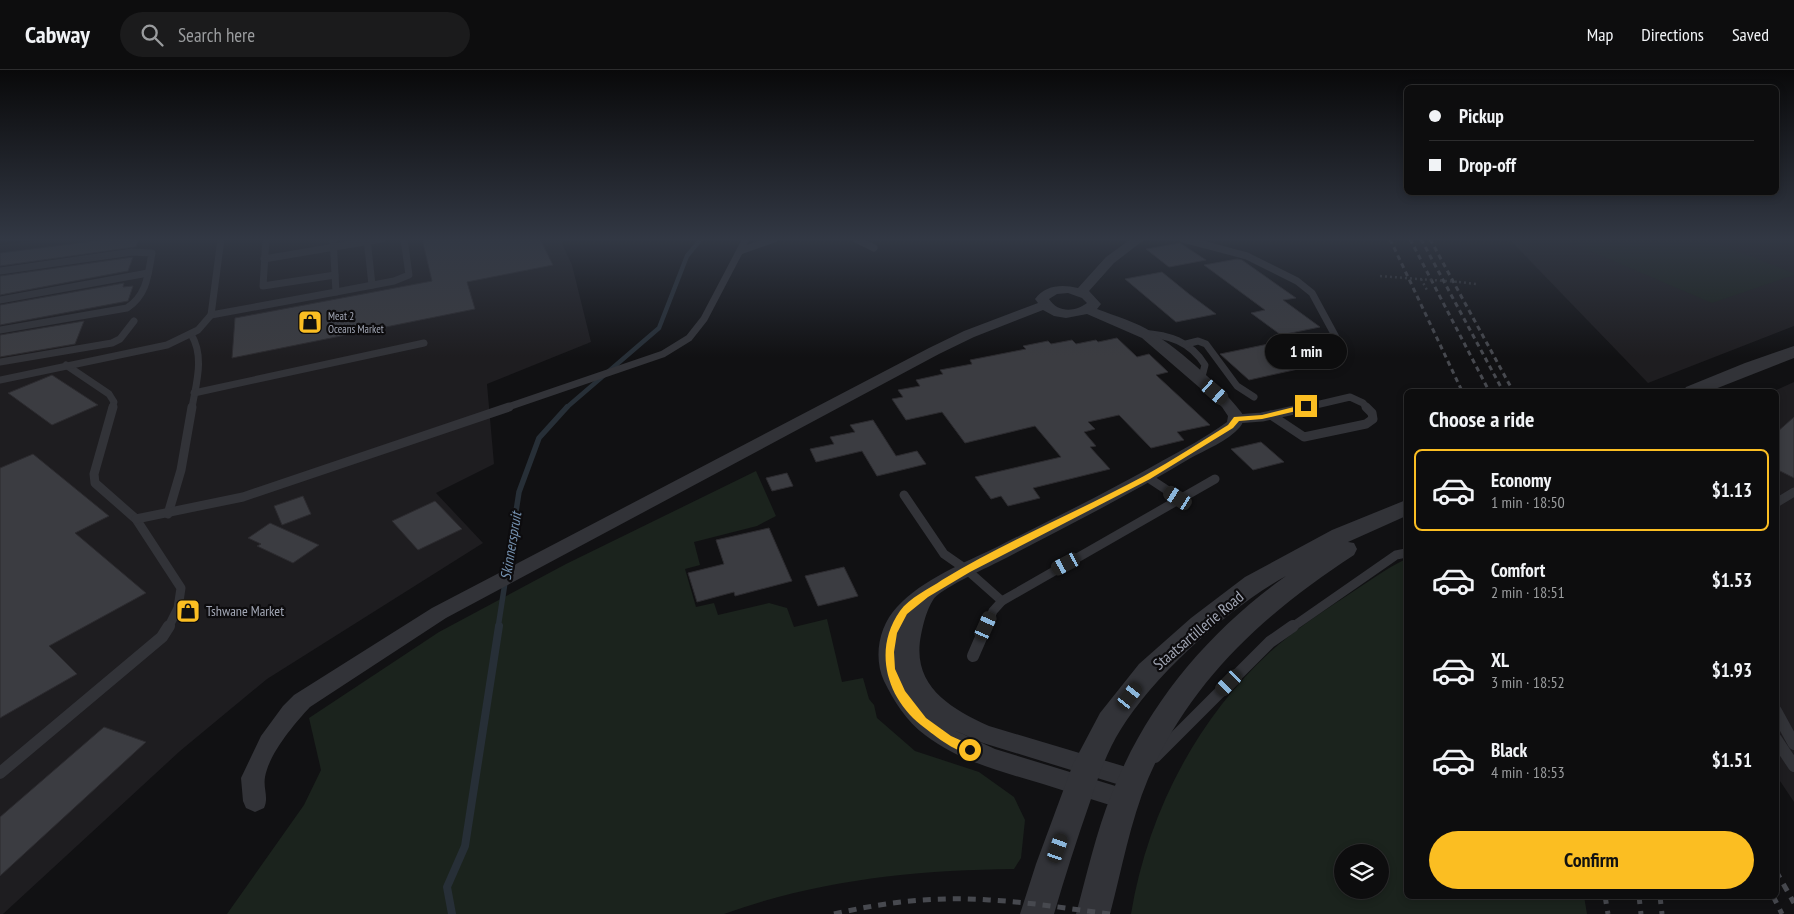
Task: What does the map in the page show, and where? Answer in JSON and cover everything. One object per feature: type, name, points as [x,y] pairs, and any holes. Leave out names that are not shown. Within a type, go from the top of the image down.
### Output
[{"type":"street","points":[[1081,292],[1093,278]]},
{"type":"street","points":[[1062,290],[1081,292],[1090,297],[1094,304],[1088,310],[1065,314],[1053,311],[1044,305],[1042,299],[1046,294],[1062,290]]},
{"type":"street","points":[[255,801],[253,778],[269,743],[291,712],[302,701],[352,667],[439,613],[953,341],[1044,305]]},
{"type":"street","points":[[1088,310],[1142,332],[1168,351],[1228,404],[1234,410],[1236,419],[1231,427],[1147,477],[966,570],[925,595],[904,612],[892,633],[890,669],[908,704],[923,720],[947,739],[991,758],[1084,775],[1130,789]]},
{"type":"street","points":[[1698,389],[1752,366],[1794,352]]},
{"type":"street","points":[[1721,389],[1794,361]]},
{"type":"street","name":"Staatsartillerie Road","points":[[1037,914],[1084,775],[1110,721],[1149,672],[1200,624],[1254,583],[1340,536],[1404,507]]},
{"type":"street","name":"Staatsartillerie Road","points":[[1093,914],[1130,789],[1161,725],[1186,688],[1227,638],[1280,592],[1324,562],[1360,541],[1404,521]]},
{"type":"lane","points":[[0,300],[118,278]]},
{"type":"lane","points":[[0,330],[127,308],[143,295],[147,278]]},
{"type":"lane","points":[[0,380],[167,345],[191,334],[209,320],[216,278]]},
{"type":"lane","points":[[263,278],[263,286],[313,278]]},
{"type":"lane","points":[[335,278],[336,292]]},
{"type":"lane","points":[[371,278],[372,285]]},
{"type":"lane","points":[[211,315],[401,278]]},
{"type":"lane","points":[[136,519],[168,514],[243,497],[663,354],[689,338],[704,319],[726,278]]},
{"type":"lane","points":[[1292,278],[1312,294],[1338,341]]},
{"type":"lane","points":[[0,362],[112,342],[120,339],[134,321]]},
{"type":"lane","points":[[1142,332],[1171,336],[1186,344],[1201,358],[1205,365],[1201,380]]},
{"type":"lane","points":[[168,514],[181,470],[200,351],[196,340],[191,334]]},
{"type":"lane","points":[[1186,344],[1198,342],[1206,344],[1213,351],[1236,386],[1254,397]]},
{"type":"lane","points":[[194,393],[424,343]]},
{"type":"lane","points":[[79,363],[84,347]]},
{"type":"lane","points":[[0,773],[162,637],[172,621],[181,600],[181,588],[136,519],[94,483],[114,402],[109,394],[66,365]]},
{"type":"lane","points":[[1236,419],[1271,415],[1350,397],[1362,403],[1372,413],[1372,419],[1366,424],[1304,437],[1271,415]]},
{"type":"lane","points":[[1147,477],[1178,498]]},
{"type":"lane","points":[[973,656],[993,611],[1002,601],[1178,498],[1215,479]]},
{"type":"lane","points":[[1779,501],[1794,492]]},
{"type":"lane","points":[[904,495],[944,554],[1002,601]]},
{"type":"lane","points":[[1130,789],[1270,642],[1396,555],[1404,553]]},
{"type":"lane","points":[[1779,716],[1794,744]]},
{"type":"lane","points":[[1779,744],[1794,766]]},
{"type":"path","points":[[1411,278],[1476,284]]},
{"type":"path","points":[[1421,279],[1427,290]]},
{"type":"shaded area","name":"Tshwane Market","points":[[0,278],[575,278],[591,342],[487,384],[494,464],[436,493],[483,543],[267,679],[180,751],[3,914],[0,914]]},
{"type":"shaded area","points":[[1547,278],[1794,278],[1794,326],[1648,383]]},
{"type":"shaded area","points":[[1654,278],[1784,278],[1712,303]]},
{"type":"shaded area","points":[[1794,382],[1794,802],[1779,780],[1778,389]]},
{"type":"shaded area","points":[[756,471],[776,516],[757,526],[694,542],[700,565],[685,569],[696,607],[714,603],[718,615],[769,603],[787,608],[794,627],[827,619],[842,682],[863,678],[877,718],[915,751],[979,772],[1014,797],[1025,820],[1021,858],[1014,869],[940,872],[867,879],[795,893],[759,902],[724,914],[227,914],[304,805],[321,770],[309,718],[439,632],[566,564]]},
{"type":"shaded area","points":[[1404,560],[1404,899],[1584,899],[1587,914],[1131,914],[1138,877],[1162,806],[1178,772],[1197,740],[1218,709],[1242,680],[1269,653],[1325,610]]},
{"type":"building","points":[[0,278],[89,278],[0,295]]},
{"type":"building","points":[[431,278],[485,278],[467,282],[475,309],[232,358],[235,318],[432,281]]},
{"type":"building","points":[[1170,278],[1216,314],[1176,322],[1125,279]]},
{"type":"building","points":[[1222,278],[1268,278],[1296,298],[1283,300],[1320,327],[1281,335],[1251,313],[1265,310]]},
{"type":"building","points":[[124,283],[123,287],[133,286],[128,301],[0,325],[0,305]]},
{"type":"building","points":[[84,321],[75,344],[0,357],[0,335]]},
{"type":"building","points":[[1302,337],[1334,361],[1249,380],[1220,354]]},
{"type":"building","points":[[1117,338],[1137,357],[1149,354],[1168,372],[1156,375],[1210,425],[1177,432],[1184,440],[1151,448],[1119,415],[1088,422],[1095,429],[1084,432],[1096,446],[1090,447],[1110,469],[1033,488],[1040,498],[1008,506],[1001,496],[991,499],[975,477],[1061,457],[1035,426],[965,443],[942,412],[906,420],[892,399],[903,397],[898,390],[920,386],[916,380],[943,374],[940,370],[972,364],[970,360],[1026,349],[1023,346],[1048,341],[1051,344],[1072,340],[1076,344]]},
{"type":"building","points":[[52,375],[98,405],[52,425],[8,393]]},
{"type":"building","points":[[1794,417],[1794,478],[1779,470],[1779,430]]},
{"type":"building","points":[[873,420],[896,456],[917,451],[926,464],[877,476],[862,451],[816,462],[810,449],[834,444],[830,437],[855,432],[850,425]]},
{"type":"building","points":[[1261,442],[1284,462],[1253,470],[1231,449]]},
{"type":"building","points":[[33,454],[109,516],[75,533],[146,593],[49,646],[77,674],[0,718],[0,468]]},
{"type":"building","points":[[787,473],[793,486],[772,491],[766,478]]},
{"type":"building","points":[[303,496],[311,514],[282,525],[274,506]]},
{"type":"building","points":[[435,501],[462,529],[418,550],[392,521]]},
{"type":"building","points":[[270,523],[319,545],[293,563],[257,546],[261,544],[248,538]]},
{"type":"building","points":[[769,528],[792,581],[735,596],[734,592],[697,602],[688,573],[724,564],[716,540]]},
{"type":"building","points":[[844,567],[858,596],[818,606],[805,576]]},
{"type":"building","points":[[104,727],[146,742],[0,876],[0,817]]},
{"type":"waterway","name":"Skinnerspruit","points":[[566,408],[659,328],[678,278]]},
{"type":"waterway","name":"Skinnerspruit","points":[[498,628],[519,492],[539,438],[566,408]]},
{"type":"waterway","name":"Skinnerspruit","points":[[452,914],[447,887],[465,846],[499,626]]},
{"type":"railway","points":[[1409,278],[1461,389]]},
{"type":"railway","points":[[1430,278],[1488,389]]},
{"type":"railway","points":[[1442,278],[1502,389]]},
{"type":"railway","points":[[1452,278],[1512,389]]},
{"type":"railway","points":[[1779,876],[1794,903]]},
{"type":"railway","points":[[834,914],[892,903],[950,899],[1020,902],[1110,914]]},
{"type":"railway","points":[[1606,899],[1608,914]]},
{"type":"railway","points":[[1639,899],[1641,914]]},
{"type":"railway","points":[[1660,899],[1662,914]]},
{"type":"railway","points":[[1774,899],[1782,914]]},
{"type":"place","name":"Meat 2 Oceans Market","points":[[310,322]]},
{"type":"place","name":"Tshwane Market","points":[[188,611]]},
{"type":"route","points":[[970,750],[947,739],[935,730],[908,704],[900,692],[890,669],[889,652],[892,633],[904,612],[925,595],[966,570],[1147,477],[1231,427],[1236,419],[1262,417],[1306,406]]}]
